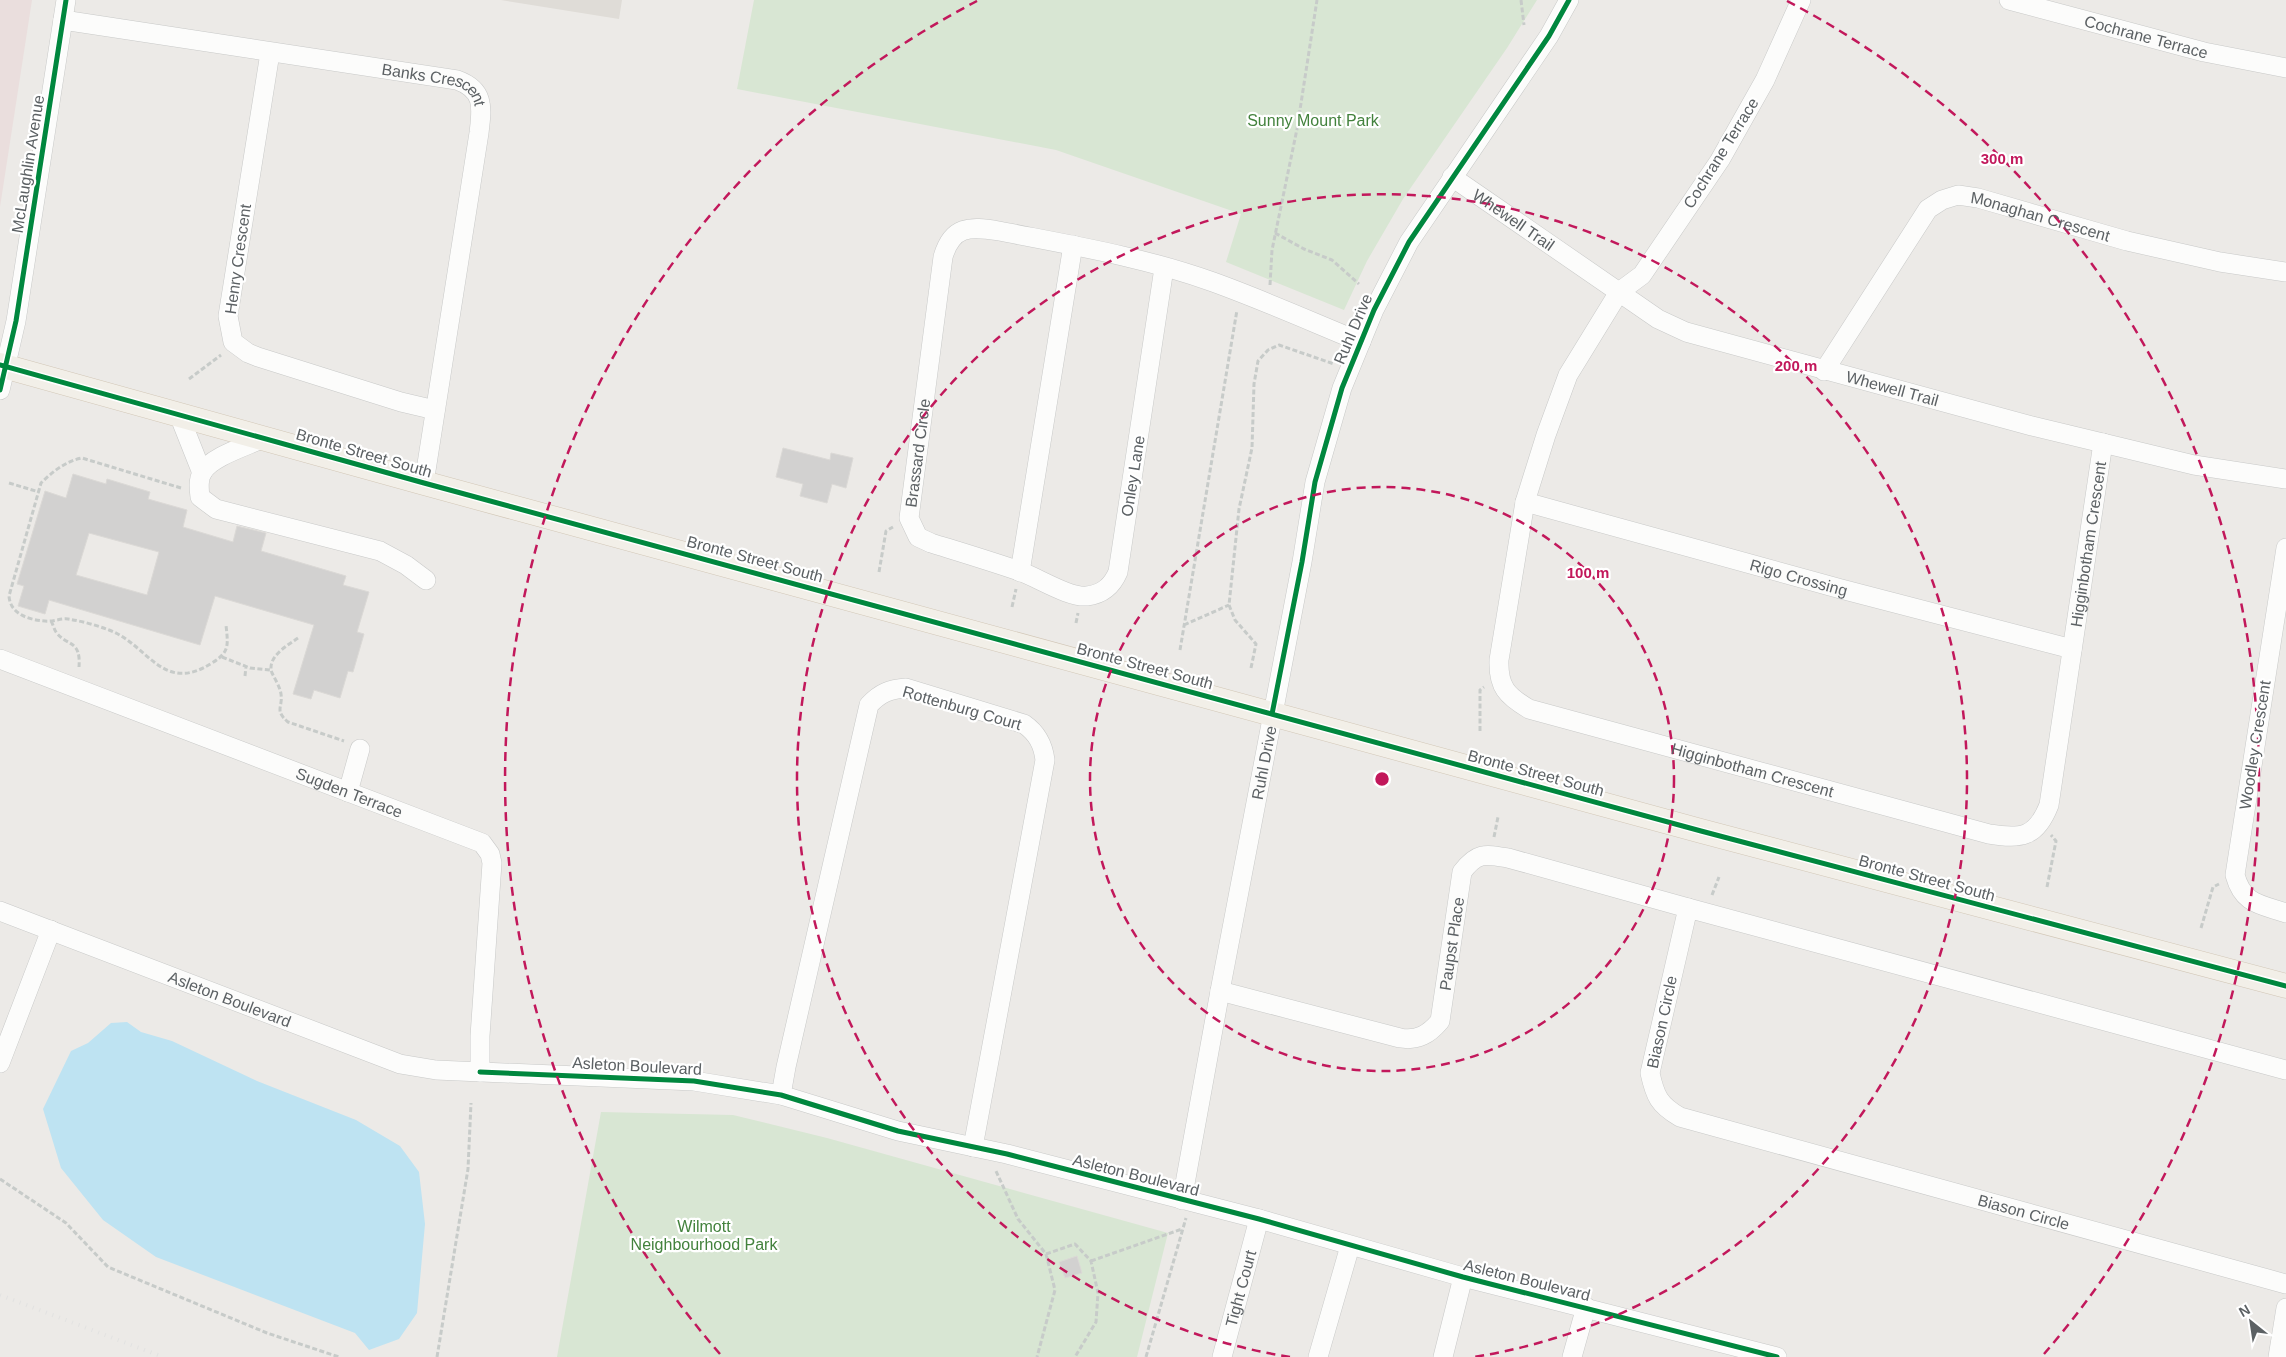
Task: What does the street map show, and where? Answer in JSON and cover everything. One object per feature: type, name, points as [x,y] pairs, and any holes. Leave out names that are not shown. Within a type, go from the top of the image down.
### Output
[{"type":"main road","name":"Bronte Street South","points":[[3,365],[424,483],[1701,831],[2286,986]]},
{"type":"street","name":"McLaughlin Avenue","points":[[0,390],[3,365],[17,311],[66,0]]},
{"type":"street","name":"Ruhl Drive","points":[[1187,1201],[1220,991],[1302,562],[1315,482],[1342,388],[1388,280],[1409,242],[1549,36],[1569,0]]},
{"type":"street","name":"Cochrane Terrace","points":[[1619,292],[1642,275],[1720,160],[1765,80],[1801,0]]},
{"type":"street","name":"Cochrane Terrace","points":[[2009,0],[2204,52],[2286,68]]},
{"type":"street","name":"Banks Crescent","points":[[63,20],[457,80],[475,89],[481,104],[479,133],[424,483]]},
{"type":"street","name":"Henry Crescent","points":[[270,53],[228,316],[233,342],[248,353],[258,357],[402,402],[435,410]]},
{"type":"street","name":"Whewell Trail","points":[[1452,177],[1658,319],[1686,332],[1824,371],[2103,443],[2194,465],[2286,479]]},
{"type":"street","name":"Monaghan Crescent","points":[[1824,371],[1928,210],[1942,200],[1958,196],[1978,198],[2127,241],[2220,262],[2286,272]]},
{"type":"street","name":"Brassard Circle","points":[[1020,572],[918,537],[909,518],[943,257],[948,242],[961,230],[980,228],[1073,245],[1164,268],[1212,282],[1361,342]]},
{"type":"street","points":[[1020,572],[1073,245]]},
{"type":"street","name":"Onley Lane","points":[[1020,572],[1072,593],[1086,596],[1101,592],[1113,584],[1118,572],[1164,268]]},
{"type":"street","points":[[1498,676],[1511,579],[1525,502],[1546,435],[1568,375],[1619,292]]},
{"type":"street","points":[[180,415],[202,473]]},
{"type":"street","points":[[264,438],[213,461],[202,473],[199,484],[200,497],[216,509],[380,551],[406,565],[426,580]]},
{"type":"street","name":"Higginbotham Crescent","points":[[1498,676],[1512,699],[1529,710],[1970,829],[2012,838],[2030,833],[2042,822],[2049,805],[2103,443]]},
{"type":"street","name":"Rigo Crossing","points":[[1525,502],[1841,589],[2072,649]]},
{"type":"street","name":"Woodley Crescent","points":[[2235,874],[2286,548]]},
{"type":"street","name":"Sugden Terrace","points":[[0,659],[482,843],[490,854],[491,879],[480,1036],[480,1072]]},
{"type":"street","name":"Rottenburg Court","points":[[782,1095],[788,1058],[869,705],[876,697],[892,689],[906,688],[1024,724],[1035,732],[1044,750],[1044,760],[980,1148]]},
{"type":"street","points":[[348,792],[360,749]]},
{"type":"street","name":"Paupst Place","points":[[1220,991],[1400,1038],[1411,1040],[1423,1036],[1440,1021],[1462,872],[1471,860],[1482,855],[1508,858],[1688,908]]},
{"type":"street","points":[[2235,874],[2239,889],[2245,897],[2286,913]]},
{"type":"street","points":[[1688,908],[2286,1070]]},
{"type":"street","name":"Biason Circle","points":[[1688,908],[1650,1072],[1654,1091],[1664,1108],[1680,1117],[2286,1284]]},
{"type":"street","name":"Asleton Boulevard","points":[[0,911],[400,1064],[436,1070],[694,1081],[782,1095],[898,1131],[980,1148],[1259,1218],[1350,1246],[1464,1277],[1777,1357]]},
{"type":"street","points":[[0,1063],[51,930]]},
{"type":"street","name":"Tight Court","points":[[1222,1357],[1259,1218]]},
{"type":"street","points":[[1318,1357],[1350,1246]]},
{"type":"street","points":[[1443,1357],[1464,1277]]},
{"type":"street","points":[[1572,1357],[1586,1307]]},
{"type":"street","points":[[2278,1357],[2286,1308]]},
{"type":"path","points":[[1266,304],[1271,277],[1272,250],[1297,129],[1317,0]]},
{"type":"path","points":[[1521,0],[1524,25]]},
{"type":"path","points":[[1275,233],[1304,249],[1332,260],[1359,284]]},
{"type":"path","points":[[1180,650],[1238,307],[1242,294]]},
{"type":"path","points":[[1251,668],[1256,644],[1235,620],[1229,605],[1239,509],[1252,448],[1254,384],[1258,361],[1268,350],[1279,345],[1349,370]]},
{"type":"path","points":[[189,378],[223,353]]},
{"type":"path","points":[[200,493],[82,458],[72,460],[50,474],[41,483],[9,596],[9,603],[19,615],[51,621],[66,619],[110,630],[130,642],[155,665],[174,673],[186,674],[208,666],[222,657],[228,644],[226,624]]},
{"type":"path","points":[[9,483],[39,492]]},
{"type":"path","points":[[879,572],[886,531],[909,518]]},
{"type":"path","points":[[1184,625],[1229,605]]},
{"type":"path","points":[[51,621],[56,633],[74,645],[80,657],[79,667]]},
{"type":"path","points":[[298,638],[283,648],[274,659],[271,670],[281,694],[279,708],[281,715],[288,722],[332,736],[360,749]]},
{"type":"path","points":[[222,657],[250,668],[271,670]]},
{"type":"path","points":[[245,676],[246,666]]},
{"type":"path","points":[[1480,731],[1480,690],[1498,676]]},
{"type":"path","points":[[2042,822],[2056,841],[2047,887]]},
{"type":"path","points":[[2202,928],[2213,887],[2235,874]]},
{"type":"path","points":[[437,1357],[468,1169],[471,1103]]},
{"type":"path","points":[[980,1148],[1018,1219],[1046,1254],[1055,1290],[1037,1357]]},
{"type":"path","points":[[0,1179],[66,1223],[108,1268],[267,1332],[339,1357]]},
{"type":"path","points":[[1146,1357],[1182,1229],[1187,1201]]},
{"type":"path","points":[[1091,1261],[1182,1229]]},
{"type":"path","points":[[1046,1254],[1075,1244],[1091,1261],[1098,1293],[1096,1322],[1075,1357]]},
{"type":"shaded area","points":[[0,0],[32,0],[0,207]]},
{"type":"shaded area","points":[[501,0],[622,0],[619,19]]},
{"type":"green space","name":"Sunny Mount Park","points":[[754,0],[1537,0],[1507,48],[1403,199],[1367,261],[1344,310],[1226,262],[1241,214],[1056,150],[737,89]]},
{"type":"green space","name":"Wilmott Neighbourhood Park","points":[[601,1112],[733,1115],[827,1138],[1168,1233],[1137,1357],[557,1357]]},
{"type":"water","points":[[127,1022],[141,1032],[172,1041],[257,1081],[356,1120],[400,1146],[419,1172],[425,1224],[417,1313],[399,1339],[369,1350],[355,1333],[156,1257],[103,1220],[61,1168],[43,1109],[71,1051],[88,1043],[111,1023]]},
{"type":"building","points":[[783,448],[830,460],[831,453],[853,458],[846,488],[832,484],[827,503],[800,496],[803,484],[776,477]]},
{"type":"building","points":[[73,474],[106,484],[107,479],[150,492],[148,499],[187,510],[183,527],[233,542],[237,526],[266,533],[261,551],[346,576],[343,585],[369,592],[357,632],[364,634],[353,672],[348,671],[340,698],[314,690],[311,699],[293,694],[314,625],[215,596],[200,645],[49,600],[45,614],[18,606],[24,586],[17,584],[45,491],[66,498]],"holes":[[[89,533],[159,552],[147,595],[76,575]]]},
{"type":"building","points":[[1077,1256],[1082,1273],[1065,1278],[1059,1262]]},
{"type":"railway","points":[[0,1295],[163,1357]]},
{"type":"cycle path","points":[[0,390],[16,321],[66,0]]},
{"type":"cycle path","points":[[1272,714],[1302,562],[1315,482],[1342,388],[1374,310],[1409,242],[1549,36],[1569,0]]},
{"type":"cycle path","points":[[0,365],[424,483],[1701,831],[2286,986]]},
{"type":"cycle path","points":[[480,1072],[694,1081],[781,1095],[898,1131],[1007,1154],[1259,1219],[1463,1277],[1777,1357]]}]
